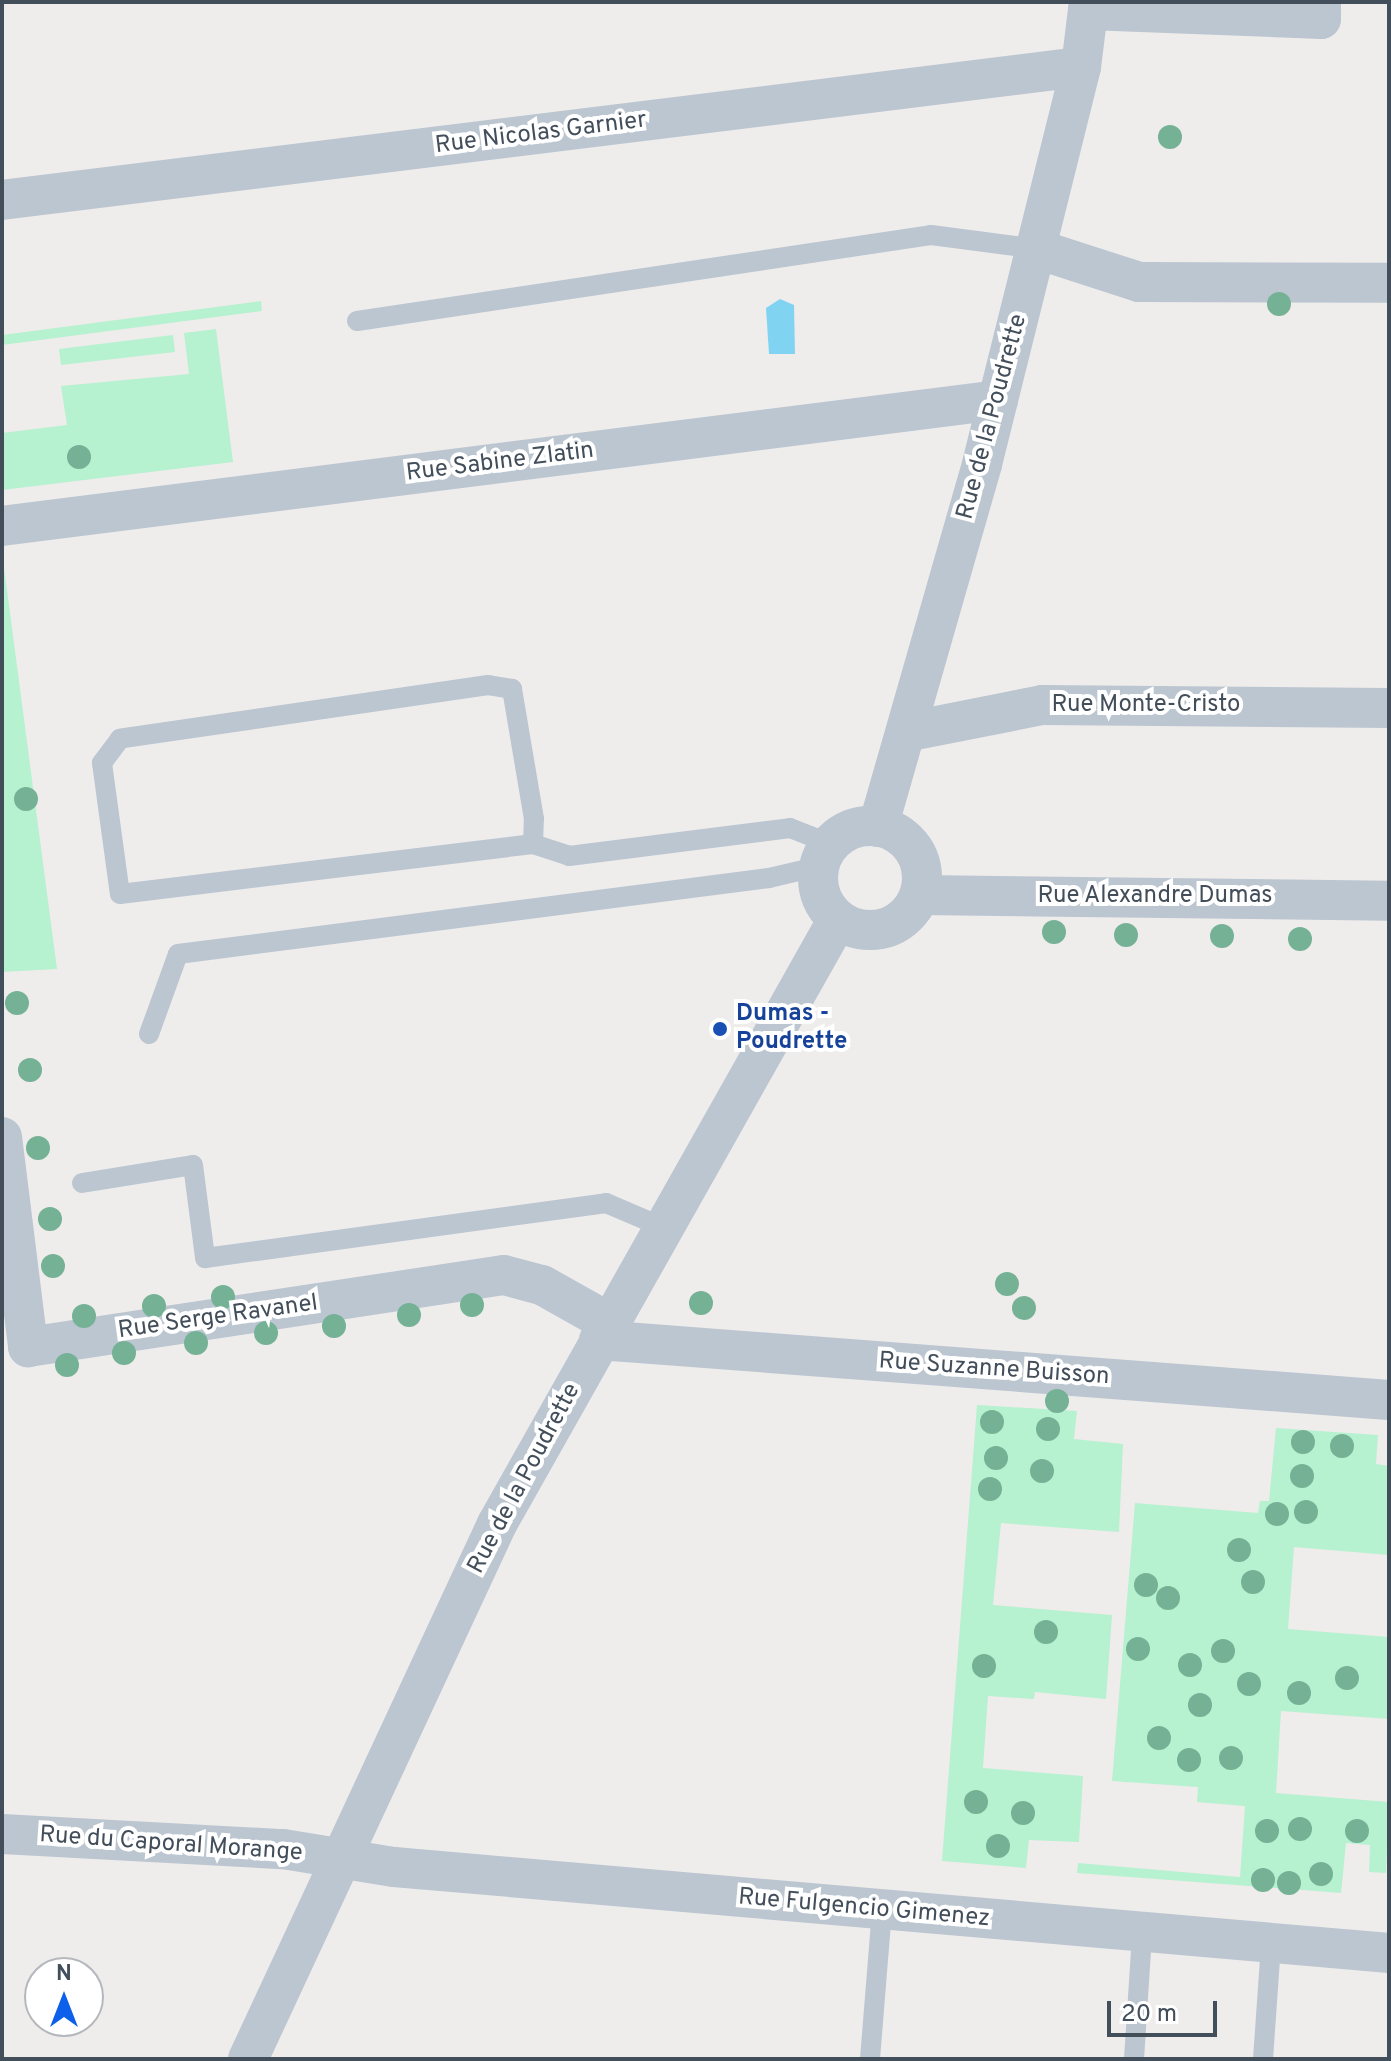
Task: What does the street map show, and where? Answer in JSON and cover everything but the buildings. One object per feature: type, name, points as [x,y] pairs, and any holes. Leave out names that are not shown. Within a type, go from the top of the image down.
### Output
[{"type":"street","points":[[1089,6],[1321,19],[1321,2]]},
{"type":"street","name":"Rue de la Poudrette","points":[[878,827],[998,400],[1037,249],[1081,67],[1089,6]]},
{"type":"street","name":"Rue Nicolas Garnier","points":[[2,200],[1081,67]]},
{"type":"street","points":[[1037,249],[1139,282],[1389,283]]},
{"type":"street","name":"Rue Sabine Zlatin","points":[[2,526],[998,400]]},
{"type":"street","name":"Rue Monte-Cristo","points":[[906,732],[1042,705],[1389,708]]},
{"type":"street","points":[[878,827],[909,842],[918,857],[920,895],[902,919],[887,927],[853,927],[838,919],[821,895],[825,855],[845,833],[878,827]]},
{"type":"street","name":"Rue Alexandre Dumas","points":[[920,895],[1389,901]]},
{"type":"street","name":"Rue de la Poudrette","points":[[248,2059],[497,1524],[660,1226],[838,919]]},
{"type":"street","name":"Rue Serge Ravanel","points":[[2,1137],[28,1347],[504,1275],[542,1285],[604,1331]]},
{"type":"street","name":"Rue Suzanne Buisson","points":[[604,1331],[1389,1400]]},
{"type":"street","name":"Rue du Caporal Morange","points":[[2,1834],[283,1849],[340,1858]]},
{"type":"street","name":"Rue Fulgencio Gimenez","points":[[340,1858],[882,1911],[1389,1953]]},
{"type":"lane","points":[[357,321],[931,235],[1037,249]]},
{"type":"lane","points":[[533,844],[534,819],[512,689],[488,685],[120,739],[102,763],[120,894],[533,844],[569,856],[790,828],[825,855]]},
{"type":"lane","points":[[149,1034],[178,954],[769,878],[825,855]]},
{"type":"lane","points":[[82,1183],[193,1165],[205,1258],[606,1203],[660,1226]]},
{"type":"lane","points":[[870,2059],[882,1911]]},
{"type":"lane","points":[[1134,2059],[1142,1934]]},
{"type":"lane","points":[[1263,2059],[1271,1944]]},
{"type":"green space","points":[[261,301],[262,311],[2,345],[2,335]]},
{"type":"green space","points":[[216,329],[233,462],[2,490],[2,433],[67,425],[61,386],[189,374],[184,333]]},
{"type":"green space","points":[[173,335],[175,352],[61,365],[59,349]]},
{"type":"green space","points":[[3,560],[57,969],[2,972]]},
{"type":"green space","points":[[977,1405],[1077,1411],[1074,1439],[1123,1444],[1119,1532],[1001,1523],[993,1605],[1112,1615],[1106,1699],[1035,1692],[1034,1699],[988,1696],[983,1768],[1083,1776],[1079,1842],[1029,1840],[1026,1868],[942,1861]]},
{"type":"green space","points":[[1276,1428],[1378,1435],[1376,1464],[1389,1466],[1389,1555],[1294,1547],[1288,1629],[1389,1637],[1389,1719],[1281,1711],[1276,1793],[1389,1802],[1386,1873],[1369,1872],[1370,1845],[1346,1843],[1341,1893],[1077,1873],[1078,1863],[1240,1877],[1245,1806],[1197,1802],[1198,1787],[1112,1781],[1135,1503],[1258,1513],[1260,1501],[1269,1501]]},
{"type":"water","points":[[780,299],[794,305],[795,354],[769,354],[766,308]]},
{"type":"place","name":"Dumas - Poudrette","points":[[720,1029]]}]
